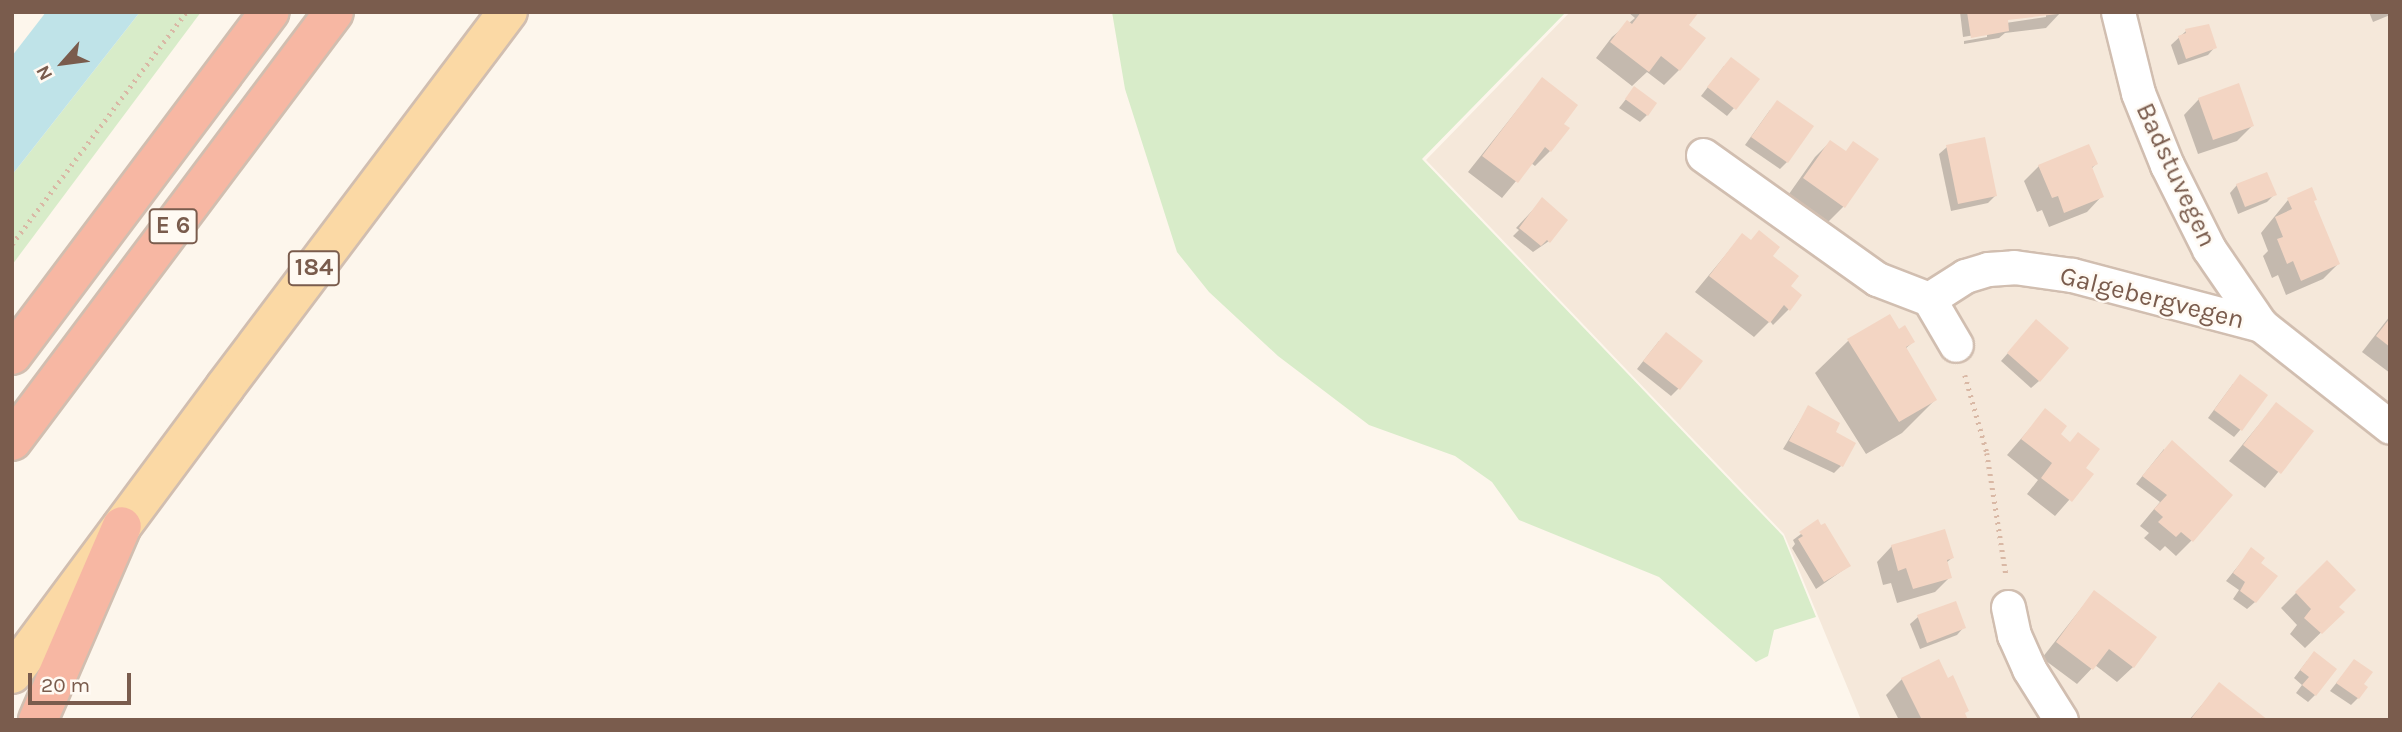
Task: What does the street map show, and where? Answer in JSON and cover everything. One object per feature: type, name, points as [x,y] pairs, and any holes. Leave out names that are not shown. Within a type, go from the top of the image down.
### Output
[{"type":"highway","name":"E 6","points":[[12,355],[270,12]]},
{"type":"highway","name":"E 6","points":[[12,440],[334,12]]},
{"type":"highway","points":[[38,720],[122,526]]},
{"type":"main road","name":"184","points":[[12,674],[509,12]]},
{"type":"street","name":"Badstuvegen","points":[[2118,12],[2138,93],[2166,165],[2209,249],[2261,326]]},
{"type":"street","points":[[1703,155],[1877,279],[1928,299],[1956,345]]},
{"type":"street","name":"Galgebergvegen","points":[[1928,299],[1965,276],[1988,269],[2014,267],[2072,275],[2261,326],[2390,427]]},
{"type":"street","points":[[2008,607],[2014,635],[2029,669],[2061,720]]},
{"type":"path","points":[[12,244],[187,12]]},
{"type":"path","points":[[1956,345],[1987,453],[2008,607]]},
{"type":"shaded area","points":[[1570,12],[2390,12],[2390,720],[1861,720],[1784,534],[1426,160]]},
{"type":"green space","points":[[140,12],[201,12],[12,265],[12,175]]},
{"type":"green space","points":[[1112,12],[1566,12],[1422,159],[1783,536],[1816,617],[1774,630],[1768,656],[1756,662],[1659,577],[1519,520],[1492,482],[1455,456],[1369,425],[1278,356],[1209,292],[1177,252],[1125,89]]},
{"type":"water","points":[[46,12],[140,12],[12,175],[12,56]]},
{"type":"building","points":[[1641,12],[1699,12],[1689,25],[1706,38],[1680,71],[1661,56],[1649,72],[1610,42],[1627,20],[1632,24]]},
{"type":"building","points":[[1967,12],[2058,14],[2008,20],[2009,31],[1971,38]]},
{"type":"building","points":[[2209,24],[2217,48],[2186,59],[2178,36],[2186,33],[2185,29]]},
{"type":"building","points":[[1731,57],[1760,79],[1736,110],[1707,87]]},
{"type":"building","points":[[1542,77],[1578,105],[1564,124],[1570,128],[1551,152],[1545,147],[1518,183],[1482,156]]},
{"type":"building","points":[[2239,83],[2254,126],[2213,140],[2198,98]]},
{"type":"building","points":[[1634,86],[1657,103],[1648,116],[1625,99]]},
{"type":"building","points":[[1777,100],[1814,126],[1788,163],[1751,137]]},
{"type":"building","points":[[1985,137],[1997,196],[1958,204],[1946,145]]},
{"type":"building","points":[[1830,140],[1846,151],[1853,141],[1879,159],[1845,208],[1803,178]]},
{"type":"building","points":[[2089,144],[2098,164],[2092,167],[2104,197],[2064,213],[2058,196],[2052,198],[2038,165]]},
{"type":"building","points":[[2267,172],[2277,195],[2245,207],[2236,184]]},
{"type":"building","points":[[2312,187],[2317,200],[2314,201],[2340,264],[2301,281],[2293,261],[2287,264],[2277,239],[2283,237],[2275,217],[2292,209],[2287,198]]},
{"type":"building","points":[[1542,197],[1568,220],[1550,243],[1547,240],[1541,246],[1519,228]]},
{"type":"building","points":[[1759,230],[1780,247],[1773,256],[1799,276],[1791,286],[1802,295],[1790,311],[1784,305],[1770,323],[1709,276],[1742,233],[1751,240]]},
{"type":"building","points":[[1890,314],[1899,329],[1905,325],[1915,342],[1906,347],[1937,400],[1899,422],[1847,339]]},
{"type":"building","points":[[2390,318],[2390,347],[2376,336]]},
{"type":"building","points":[[2036,319],[2069,348],[2040,382],[2007,353]]},
{"type":"building","points":[[1666,332],[1703,361],[1680,390],[1643,361]]},
{"type":"building","points":[[2240,374],[2268,395],[2242,431],[2214,410]]},
{"type":"building","points":[[2276,402],[2314,431],[2281,474],[2243,445]]},
{"type":"building","points":[[1808,405],[1840,423],[1836,432],[1856,443],[1843,467],[1789,441]]},
{"type":"building","points":[[2045,408],[2067,426],[2061,434],[2070,442],[2078,432],[2100,449],[2086,468],[2094,474],[2072,502],[2041,478],[2052,463],[2021,439]]},
{"type":"building","points":[[2172,440],[2233,495],[2193,542],[2181,532],[2176,537],[2158,522],[2163,517],[2154,509],[2167,495],[2142,476]]},
{"type":"building","points":[[1818,519],[1821,525],[1825,523],[1851,566],[1824,582],[1798,539],[1803,536],[1799,532]]},
{"type":"building","points":[[1945,529],[1954,558],[1947,560],[1952,578],[1913,589],[1906,568],[1898,571],[1891,545]]},
{"type":"building","points":[[2251,547],[2265,558],[2261,563],[2278,576],[2256,603],[2240,591],[2245,582],[2233,573]]},
{"type":"building","points":[[2327,560],[2356,590],[2339,607],[2345,612],[2322,634],[2304,618],[2311,609],[2295,592]]},
{"type":"building","points":[[2094,590],[2157,637],[2134,668],[2109,649],[2093,670],[2056,642]]},
{"type":"building","points":[[1956,601],[1966,628],[1927,643],[1917,615]]},
{"type":"building","points":[[2314,651],[2337,669],[2316,696],[2302,685],[2309,677],[2300,670]]},
{"type":"building","points":[[1939,659],[1948,678],[1953,675],[1969,711],[1965,713],[1968,720],[1921,718],[1901,678]]},
{"type":"building","points":[[2354,659],[2373,672],[2364,684],[2368,687],[2359,699],[2336,683]]},
{"type":"building","points":[[2219,682],[2268,720],[2190,720]]}]
